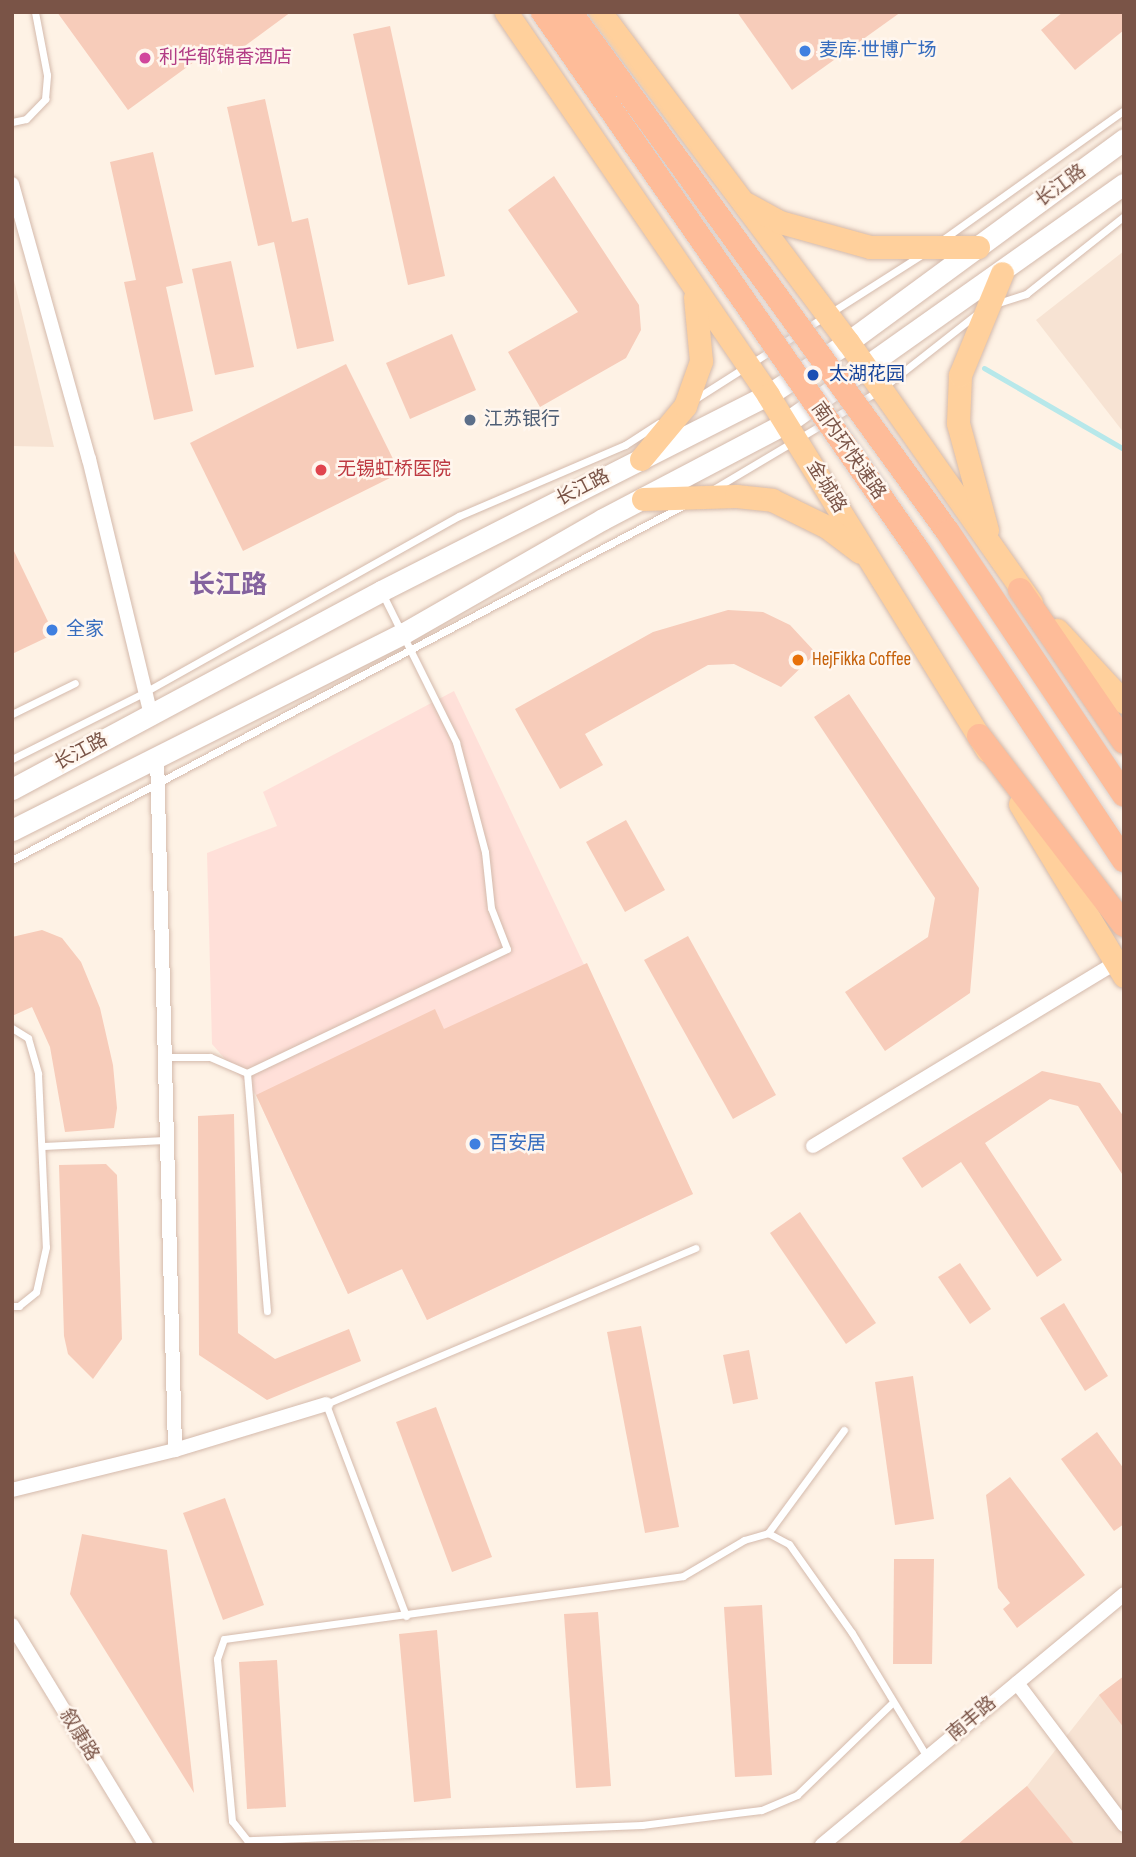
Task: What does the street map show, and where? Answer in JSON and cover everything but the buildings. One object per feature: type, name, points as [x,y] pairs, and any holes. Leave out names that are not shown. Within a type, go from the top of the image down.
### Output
[{"type":"highway","name":"南内环快速路","points":[[543,12],[919,552],[1124,860]]},
{"type":"highway","name":"南内环快速路","points":[[570,12],[948,532],[1124,795]]},
{"type":"highway","points":[[1020,590],[1124,742]]},
{"type":"highway","points":[[979,736],[1121,921]]},
{"type":"main road","name":"金城路","points":[[506,12],[792,432],[1119,970]]},
{"type":"main road","points":[[600,12],[848,342],[1020,590],[1124,702]]},
{"type":"main road","name":"长江路","points":[[12,789],[381,591],[768,395],[848,342],[1124,139]]},
{"type":"main road","name":"长江路","points":[[12,830],[157,756],[408,642],[643,499],[792,432],[866,369],[1124,184]]},
{"type":"main road","points":[[739,200],[780,222],[870,247],[978,247]]},
{"type":"main road","points":[[995,553],[969,475],[958,424],[960,375],[1002,273]]},
{"type":"main road","points":[[641,459],[685,406],[701,361],[700,316],[692,283]]},
{"type":"main road","points":[[643,499],[700,496],[772,500],[827,527],[871,560]]},
{"type":"street","points":[[12,184],[89,458],[151,716]]},
{"type":"street","points":[[157,756],[175,1450]]},
{"type":"street","points":[[813,1146],[1119,970]]},
{"type":"street","points":[[12,1490],[175,1450],[326,1404]]},
{"type":"street","name":"南丰路","points":[[822,1845],[1124,1594]]},
{"type":"street","name":"叙康路","points":[[12,1625],[146,1845]]},
{"type":"street","points":[[1017,1683],[1124,1825]]},
{"type":"lane","points":[[12,122],[26,119],[45,99],[47,75],[35,12]]},
{"type":"lane","name":"长江路","points":[[12,759],[145,692],[459,516],[625,445],[931,248],[1124,110]]},
{"type":"lane","name":"长江路","points":[[12,860],[157,783],[408,642],[700,496],[792,432],[880,390],[987,306],[1026,294],[1124,216]]},
{"type":"lane","points":[[165,1057],[211,1057],[247,1073],[507,949],[491,908],[485,852],[456,742],[381,591]]},
{"type":"lane","points":[[12,714],[75,683]]},
{"type":"lane","points":[[12,1028],[28,1038],[38,1074],[46,1247],[36,1292],[19,1306],[12,1306]]},
{"type":"lane","points":[[247,1073],[267,1311]]},
{"type":"lane","points":[[42,1146],[167,1140]]},
{"type":"lane","points":[[406,1616],[326,1404],[695,1248]]},
{"type":"lane","points":[[844,1430],[768,1533],[744,1540],[683,1576],[224,1639],[218,1659],[232,1821],[247,1840],[642,1825],[761,1810],[797,1796],[892,1703]]},
{"type":"lane","points":[[768,1533],[789,1544],[852,1633],[927,1757]]},
{"type":"shaded area","points":[[1124,251],[1124,433],[1036,320]]},
{"type":"shaded area","points":[[12,272],[54,447],[12,446]]},
{"type":"shaded area","points":[[454,691],[693,1194],[427,1320],[402,1269],[348,1294],[256,1095],[212,1044],[207,853],[277,826],[263,792]]},
{"type":"shaded area","points":[[1124,1676],[1124,1845],[957,1845],[1027,1786],[1099,1695]]},
{"type":"waterway","points":[[984,368],[1124,449]]},
{"type":"place","name":"麦库·世博广场","points":[[805,51]]},
{"type":"place","name":"利华郁锦香酒店","points":[[145,58]]},
{"type":"place","name":"太湖花园","points":[[813,375]]},
{"type":"place","name":"江苏银行","points":[[470,420]]},
{"type":"place","name":"无锡虹桥医院","points":[[321,470]]},
{"type":"place","name":"全家","points":[[52,630]]},
{"type":"place","name":"HejFikka Coffee","points":[[798,660]]},
{"type":"place","name":"百安居","points":[[475,1144]]},
{"type":"district","name":"长江路","points":[[228,586]]}]
